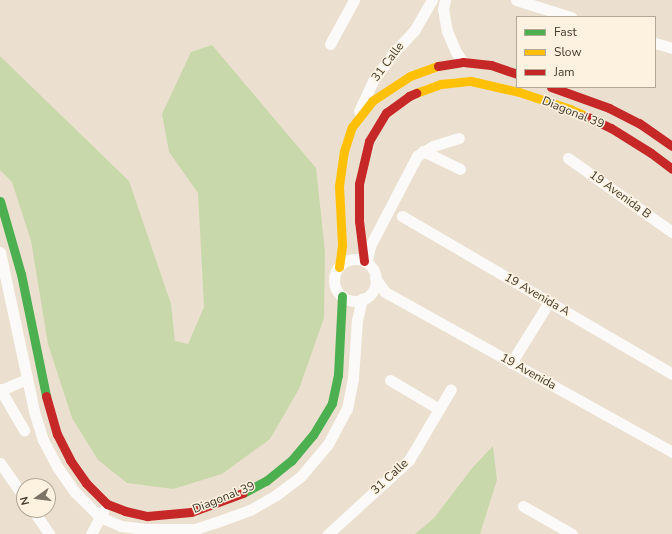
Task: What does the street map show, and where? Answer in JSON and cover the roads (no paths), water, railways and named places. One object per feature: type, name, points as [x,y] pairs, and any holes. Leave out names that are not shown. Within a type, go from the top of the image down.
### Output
[{"type":"street","points":[[330,44],[354,0]]},
{"type":"street","name":"31 Calle","points":[[352,127],[374,79],[396,50],[414,31],[432,0]]},
{"type":"street","points":[[516,0],[567,16]]},
{"type":"street","points":[[444,4],[447,31],[451,42],[463,62]]},
{"type":"street","points":[[656,43],[672,48]]},
{"type":"street","points":[[385,292],[353,300],[342,296],[335,287],[334,280],[339,267],[342,245],[340,186],[344,151],[352,127],[372,101],[410,76],[436,66],[463,62],[491,65],[516,74]]},
{"type":"street","name":"Diagonal 39","points":[[365,262],[359,221],[360,184],[369,141],[386,113],[409,96],[441,84],[471,81],[519,92],[570,110],[611,128],[651,153],[672,169]]},
{"type":"street","name":"Diagonal 39","points":[[554,88],[609,108],[638,123],[664,139],[672,146]]},
{"type":"street","points":[[365,262],[370,246],[417,156],[423,151],[459,138]]},
{"type":"street","points":[[423,151],[460,169]]},
{"type":"street","name":"19 Avenida B","points":[[568,158],[672,232]]},
{"type":"street","name":"Diagonal 39","points":[[0,201],[21,274],[48,408],[57,434],[70,460],[86,483],[107,504],[125,511],[147,516],[191,512],[244,493],[266,481],[291,461],[313,435],[332,403],[338,375],[342,296]]},
{"type":"street","name":"19 Avenida A","points":[[402,216],[672,374]]},
{"type":"street","name":"Diagonal 39","points":[[0,252],[34,412],[43,440],[58,468],[75,492],[100,517],[121,526],[146,529],[196,532],[250,510],[276,495],[301,476],[328,444],[347,409],[353,378],[358,320],[367,296]]},
{"type":"street","points":[[339,267],[345,261],[352,259],[365,262],[372,268],[375,278],[367,296]]},
{"type":"street","name":"19 Avenida","points":[[375,278],[385,292],[672,452]]},
{"type":"street","points":[[511,363],[549,302]]},
{"type":"street","points":[[24,430],[0,389],[27,379]]},
{"type":"street","points":[[390,380],[439,409]]},
{"type":"street","name":"31 Calle","points":[[328,534],[409,460],[451,390]]},
{"type":"street","points":[[0,462],[16,486]]},
{"type":"street","points":[[91,534],[107,504]]},
{"type":"street","points":[[523,506],[572,534]]},
{"type":"street","points":[[191,512],[196,532]]},
{"type":"street","points":[[38,518],[49,534]]}]
